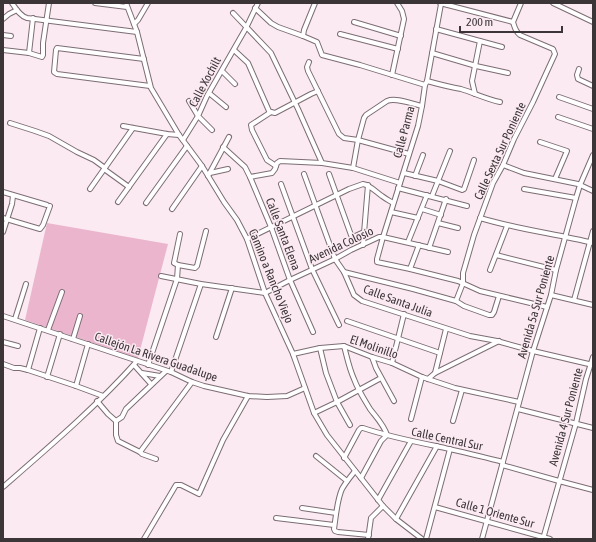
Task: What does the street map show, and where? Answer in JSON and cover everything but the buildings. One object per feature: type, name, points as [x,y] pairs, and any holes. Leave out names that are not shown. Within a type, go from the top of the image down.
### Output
[{"type":"street","points":[[12,3],[24,17],[137,32]]},
{"type":"street","points":[[3,50],[29,53],[42,57],[49,3]]},
{"type":"street","points":[[94,3],[126,5]]},
{"type":"street","points":[[134,24],[148,3]]},
{"type":"street","name":"Calle Xochilt","points":[[183,140],[198,116],[258,3]]},
{"type":"street","points":[[303,36],[315,3]]},
{"type":"street","points":[[392,75],[404,19],[402,11],[397,3]]},
{"type":"street","points":[[440,3],[514,22],[521,3]]},
{"type":"street","name":"Calle Parma","points":[[410,269],[382,264],[377,262],[377,259],[418,126],[440,3]]},
{"type":"street","points":[[553,3],[593,22]]},
{"type":"street","name":"Camino a Rancho Viejo","points":[[126,5],[137,32],[150,86],[183,140],[209,174],[224,202],[237,220],[265,292],[293,354],[314,413],[327,435],[344,458],[383,506],[396,519],[422,539]]},
{"type":"street","points":[[255,8],[271,23],[278,27],[317,42],[322,54],[425,85]]},
{"type":"street","points":[[3,19],[17,10]]},
{"type":"street","points":[[233,13],[245,30],[271,52],[322,163]]},
{"type":"street","points":[[29,53],[33,18]]},
{"type":"street","points":[[354,22],[401,36]]},
{"type":"street","name":"Calle Sexta Sur Poniente","points":[[456,301],[474,235],[493,183],[503,165],[555,54],[553,49],[516,32],[514,22]]},
{"type":"street","points":[[436,29],[502,47]]},
{"type":"street","points":[[340,34],[398,49]]},
{"type":"street","points":[[3,35],[11,36]]},
{"type":"street","points":[[475,94],[472,81],[480,41]]},
{"type":"street","points":[[144,59],[57,48],[54,72],[57,74],[150,86]]},
{"type":"street","points":[[234,50],[248,63],[262,96],[266,101],[269,111],[271,112]]},
{"type":"street","points":[[432,53],[476,66],[508,73]]},
{"type":"street","points":[[309,62],[307,67],[339,134],[344,138],[358,140],[409,154]]},
{"type":"street","points":[[579,69],[577,75],[578,80],[593,86]]},
{"type":"street","points":[[222,71],[235,84]]},
{"type":"street","points":[[427,81],[500,102]]},
{"type":"street","points":[[276,166],[267,160],[260,148],[251,125],[271,112],[275,113],[318,91]]},
{"type":"street","points":[[209,93],[226,107]]},
{"type":"street","points":[[559,97],[593,109]]},
{"type":"street","points":[[353,168],[364,118],[386,101],[390,100],[422,106]]},
{"type":"street","points":[[189,101],[198,116],[212,130]]},
{"type":"street","points":[[558,117],[593,129]]},
{"type":"street","points":[[10,123],[49,136],[94,160],[129,187]]},
{"type":"street","points":[[123,126],[180,135]]},
{"type":"street","points":[[90,189],[133,128]]},
{"type":"street","points":[[118,202],[167,134]]},
{"type":"street","points":[[209,174],[228,137]]},
{"type":"street","points":[[540,142],[567,151],[555,179]]},
{"type":"street","points":[[146,203],[187,146]]},
{"type":"street","name":"Calle Santa Elena","points":[[223,147],[245,167],[250,177],[271,227],[290,280],[313,332]]},
{"type":"street","points":[[432,196],[450,151]]},
{"type":"street","points":[[415,176],[423,155]]},
{"type":"street","name":"Avenida 5a Sur Poniente","points":[[482,539],[576,198],[593,156]]},
{"type":"street","points":[[404,173],[438,181],[460,190],[464,189],[474,160]]},
{"type":"street","points":[[250,177],[272,172],[277,163],[280,161],[322,163],[353,168],[399,186],[467,206]]},
{"type":"street","points":[[503,165],[524,174],[578,184],[593,191]]},
{"type":"street","points":[[172,209],[202,166]]},
{"type":"street","points":[[209,174],[228,169]]},
{"type":"street","name":"Calle Santa Julia","points":[[304,174],[335,259],[344,272],[354,295],[357,298],[362,301],[470,336],[498,341],[592,365]]},
{"type":"street","points":[[329,174],[352,237],[364,232]]},
{"type":"street","points":[[281,184],[312,269],[339,325]]},
{"type":"street","points":[[246,240],[316,205],[363,184],[368,185],[381,196],[394,203]]},
{"type":"street","points":[[363,244],[368,185]]},
{"type":"street","points":[[524,189],[576,198]]},
{"type":"street","points":[[4,193],[49,206],[43,226],[40,229],[5,218]]},
{"type":"street","points":[[4,193],[12,197],[12,204]]},
{"type":"street","points":[[408,242],[427,195]]},
{"type":"street","points":[[3,232],[5,218],[12,204],[13,196]]},
{"type":"street","points":[[429,248],[446,200]]},
{"type":"street","points":[[422,209],[441,215]]},
{"type":"street","points":[[391,212],[418,218]]},
{"type":"street","points":[[480,218],[507,226],[591,243]]},
{"type":"street","points":[[438,223],[458,228]]},
{"type":"street","points":[[490,270],[507,226]]},
{"type":"street","points":[[180,234],[174,263],[194,268],[197,266],[206,231]]},
{"type":"street","points":[[574,300],[591,243],[593,231]]},
{"type":"street","points":[[383,237],[448,252]]},
{"type":"street","name":"Avenida Colosio","points":[[265,292],[363,244],[383,237]]},
{"type":"street","points":[[419,245],[410,269],[462,282],[480,291],[547,307]]},
{"type":"street","points":[[496,255],[556,270]]},
{"type":"street","points":[[148,365],[177,279],[178,265]]},
{"type":"street","points":[[344,272],[456,301],[464,306],[489,315],[492,315],[499,296]]},
{"type":"street","points":[[161,276],[201,284],[265,292]]},
{"type":"street","points":[[15,319],[26,284]]},
{"type":"street","points":[[171,372],[201,284]]},
{"type":"street","points":[[216,338],[232,288]]},
{"type":"street","points":[[48,330],[62,292]]},
{"type":"street","points":[[550,295],[593,305]]},
{"type":"street","points":[[392,363],[404,314]]},
{"type":"street","name":"Callejón La Rivera Guadalupe","points":[[3,316],[60,334],[136,363],[171,372],[204,386],[248,396],[267,397],[287,396],[305,388]]},
{"type":"street","points":[[73,339],[80,316]]},
{"type":"street","points":[[348,321],[440,353]]},
{"type":"street","points":[[28,370],[40,328]]},
{"type":"street","points":[[435,373],[446,329]]},
{"type":"street","points":[[47,377],[60,334]]},
{"type":"street","points":[[428,379],[435,373],[498,341]]},
{"type":"street","points":[[3,342],[18,346]]},
{"type":"street","points":[[76,386],[88,344]]},
{"type":"street","points":[[344,346],[354,380],[375,417],[385,428],[387,435],[381,441],[361,478]]},
{"type":"street","name":"El Molinillo","points":[[293,354],[320,348],[344,346],[392,363],[422,377],[462,390],[519,402]]},
{"type":"street","points":[[320,348],[326,373],[338,402],[350,425]]},
{"type":"street","points":[[372,357],[376,368],[394,401]]},
{"type":"street","name":"Avenida 4 Sur Poniente","points":[[543,538],[593,357]]},
{"type":"street","points":[[3,487],[58,438],[136,363],[151,384]]},
{"type":"street","points":[[3,364],[14,368],[28,370],[103,396]]},
{"type":"street","points":[[116,421],[151,384],[166,371]]},
{"type":"street","points":[[142,373],[160,376]]},
{"type":"street","points":[[411,419],[422,377]]},
{"type":"street","points":[[314,413],[338,402],[381,378]]},
{"type":"street","points":[[140,452],[192,382]]},
{"type":"street","points":[[453,421],[462,390]]},
{"type":"street","points":[[144,539],[176,485],[181,485],[199,494],[223,440],[248,396]]},
{"type":"street","points":[[97,401],[116,421],[116,435],[118,441],[142,454],[156,459]]},
{"type":"street","points":[[518,409],[593,428]]},
{"type":"street","name":"Calle Central Sur","points":[[344,458],[361,428],[382,435],[450,449],[502,463],[559,482],[593,490]]},
{"type":"street","points":[[378,500],[411,441]]},
{"type":"street","points":[[396,519],[437,446]]},
{"type":"street","points":[[426,539],[450,449]]},
{"type":"street","points":[[316,456],[347,480]]},
{"type":"street","points":[[355,471],[347,480],[342,489],[336,513],[334,525],[335,531],[368,537],[371,518],[383,506]]},
{"type":"street","name":"Calle 1 Oriente Sur","points":[[435,507],[550,539]]},
{"type":"street","points":[[302,508],[336,513]]},
{"type":"street","points":[[276,518],[334,525]]},
{"type":"shaded area","points":[[47,223],[168,244],[138,358],[25,320]]}]
